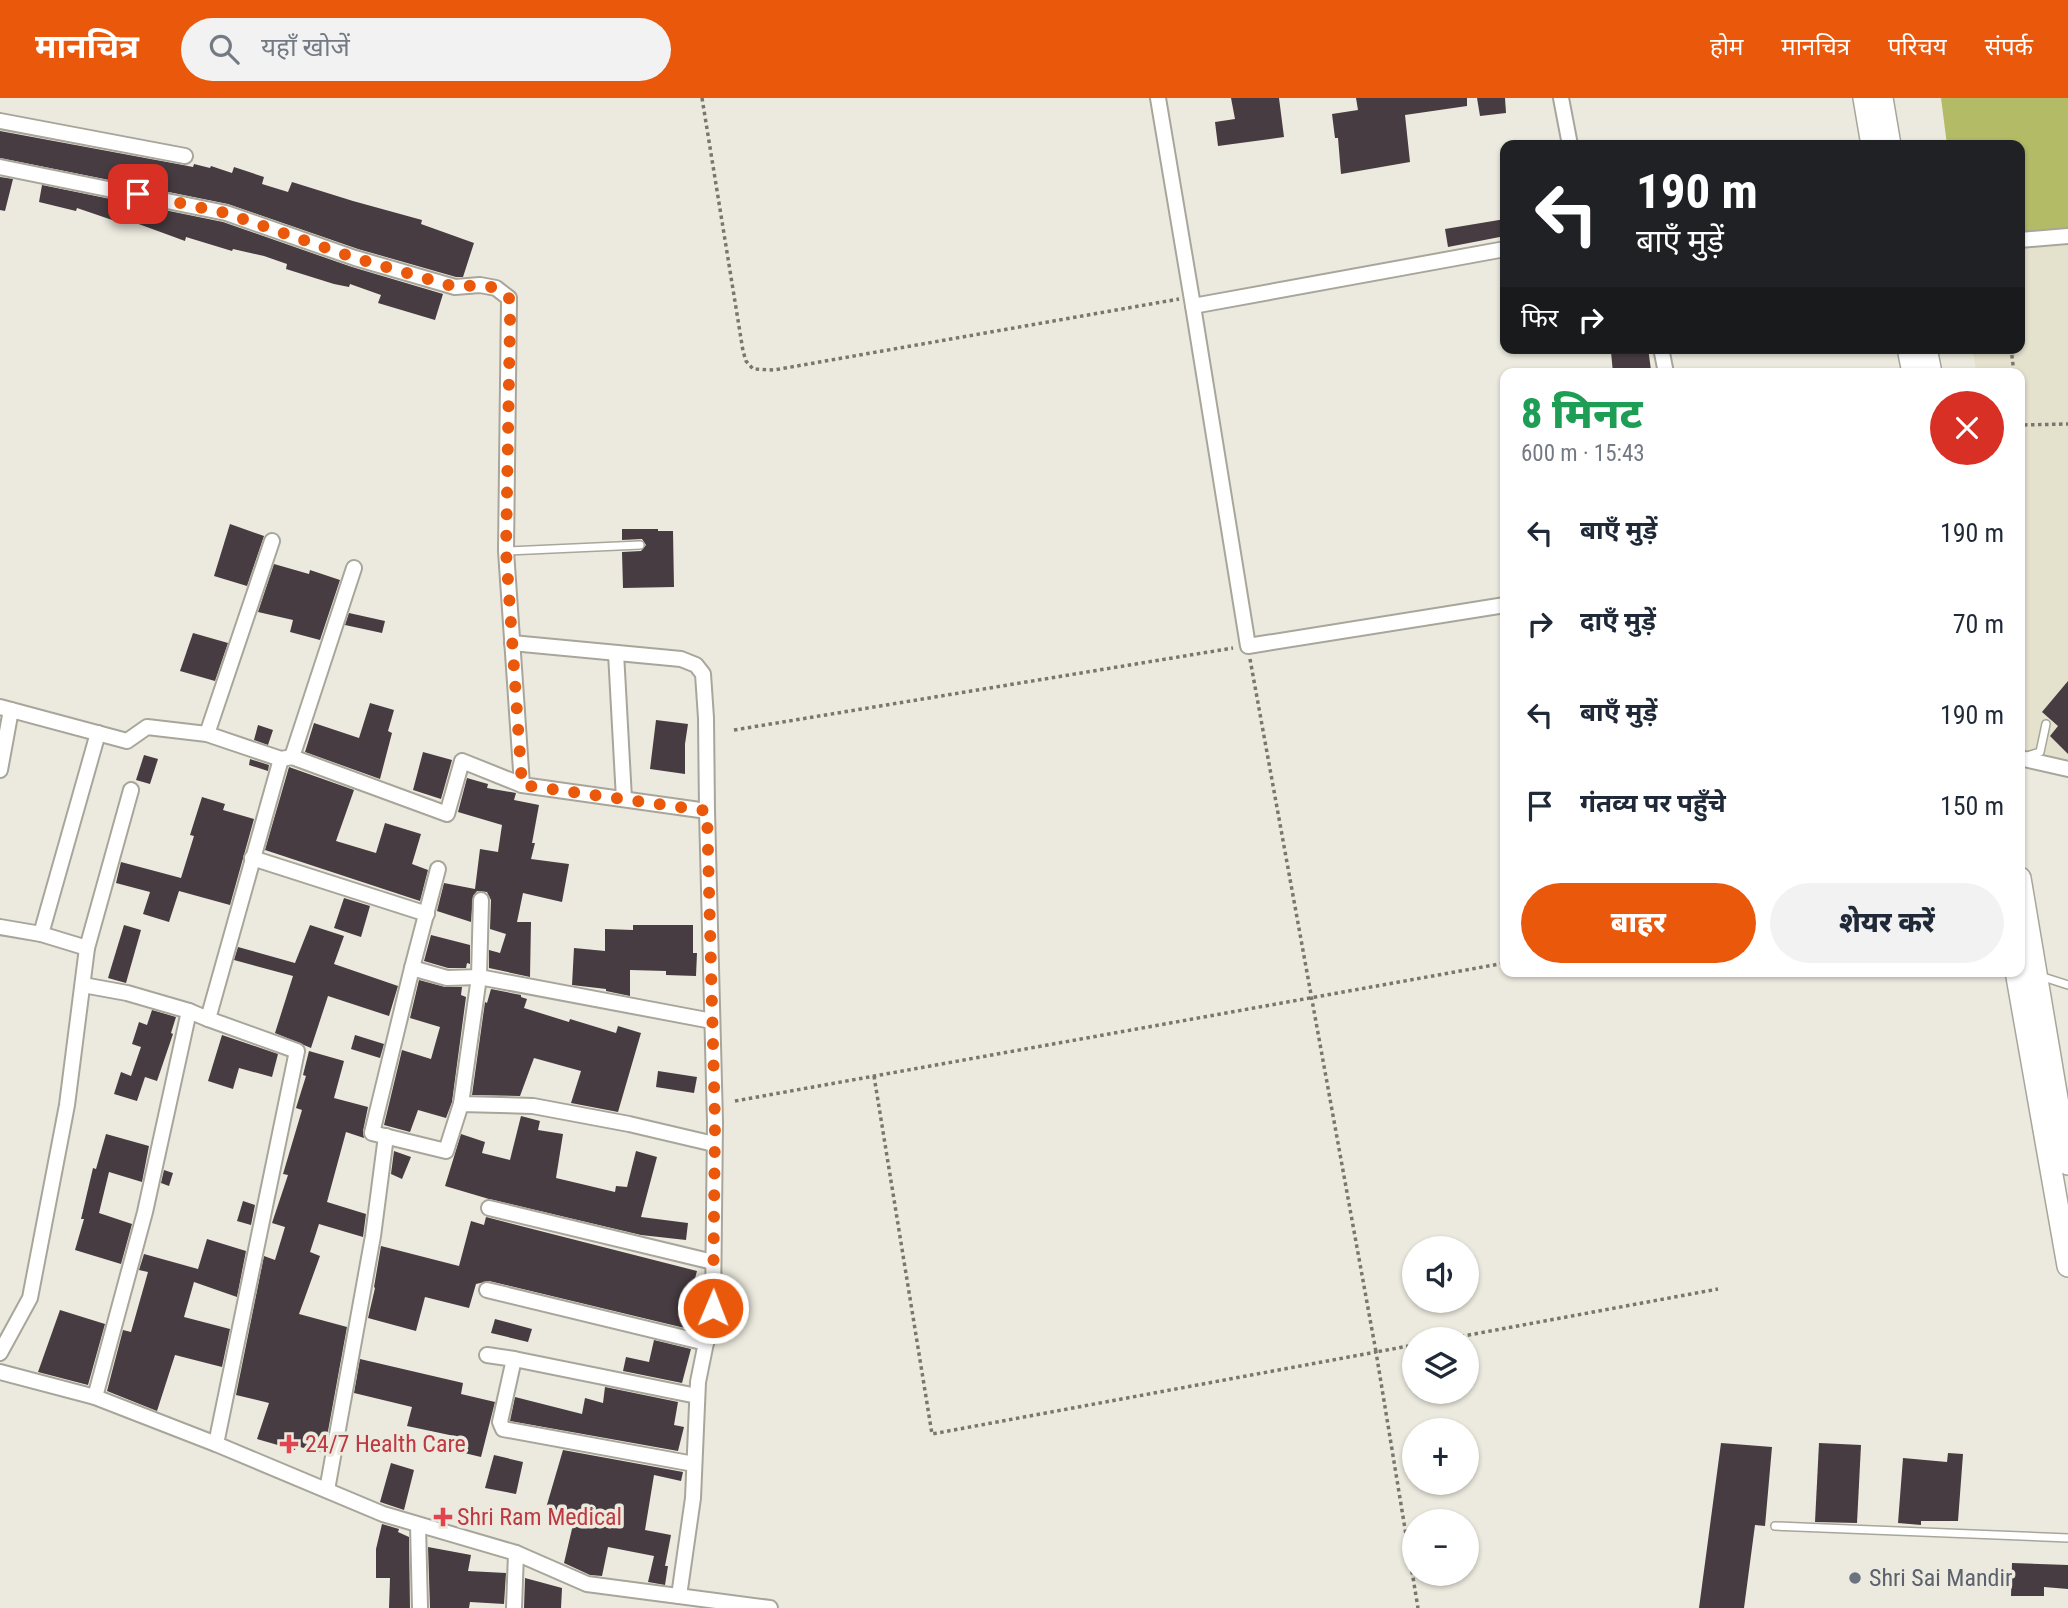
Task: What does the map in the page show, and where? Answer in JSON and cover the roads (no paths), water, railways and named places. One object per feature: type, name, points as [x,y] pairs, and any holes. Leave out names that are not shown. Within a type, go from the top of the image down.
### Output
[{"type":"main road","points":[[1864,98],[1871,140]]},
{"type":"main road","points":[[1882,98],[1889,140]]},
{"type":"main road","points":[[2026,973],[2062,1094],[2068,1164]]},
{"type":"main road","points":[[2026,973],[2068,1266]]},
{"type":"street","points":[[1158,98],[1248,646],[1500,605]]},
{"type":"street","points":[[1561,98],[1569,140]]},
{"type":"street","points":[[0,121],[185,156]]},
{"type":"street","points":[[0,167],[226,213],[355,258],[455,287],[480,285],[496,288],[509,298],[506,551],[522,785]]},
{"type":"street","points":[[2025,240],[2068,236]]},
{"type":"street","points":[[1192,302],[1500,250]]},
{"type":"street","points":[[207,734],[272,541]]},
{"type":"street","points":[[208,1018],[253,858],[354,568]]},
{"type":"street","points":[[512,643],[681,659],[696,665],[703,674],[714,1144],[713,1308],[697,1396],[692,1498],[679,1596]]},
{"type":"street","points":[[616,653],[624,799]]},
{"type":"street","points":[[0,770],[5,708],[127,741],[147,727],[207,734],[287,758],[447,814],[462,761],[522,785],[707,811]]},
{"type":"street","points":[[41,934],[98,733]]},
{"type":"street","points":[[2025,759],[2068,769]]},
{"type":"street","points":[[0,1353],[30,1298],[67,1105],[87,948],[131,790]]},
{"type":"street","points":[[253,858],[427,914]]},
{"type":"street","points":[[438,869],[372,1133],[446,1151],[461,1104],[479,977],[481,900]]},
{"type":"street","points":[[0,927],[41,934],[87,948]]},
{"type":"street","points":[[412,968],[447,978],[479,977],[712,1021]]},
{"type":"street","points":[[83,985],[127,993],[189,1011],[297,1051],[216,1444]]},
{"type":"street","points":[[94,1397],[145,1212],[189,1011]]},
{"type":"street","points":[[461,1104],[533,1106],[629,1124],[714,1144]]},
{"type":"street","points":[[327,1490],[373,1236],[386,1136]]},
{"type":"street","points":[[489,1208],[713,1262]]},
{"type":"street","points":[[487,1290],[706,1343]]},
{"type":"street","points":[[487,1355],[697,1396]]},
{"type":"street","points":[[514,1359],[500,1422],[503,1429],[694,1464]]},
{"type":"street","points":[[0,1371],[94,1397],[216,1444],[383,1514],[516,1553],[587,1584],[770,1608]]},
{"type":"street","points":[[418,1525],[420,1608]]},
{"type":"street","points":[[514,1608],[516,1553]]},
{"type":"lane","points":[[506,551],[640,545]]},
{"type":"lane","points":[[2025,756],[2040,752],[2046,724]]},
{"type":"lane","points":[[2026,973],[2068,985]]},
{"type":"lane","points":[[1775,1526],[2068,1538]]},
{"type":"place","name":"24/7 Health Care","points":[[289,1444]]},
{"type":"place","name":"Shri Ram Medical","points":[[443,1517]]},
{"type":"place","name":"Shri Sai Mandir","points":[[1855,1578]]}]
